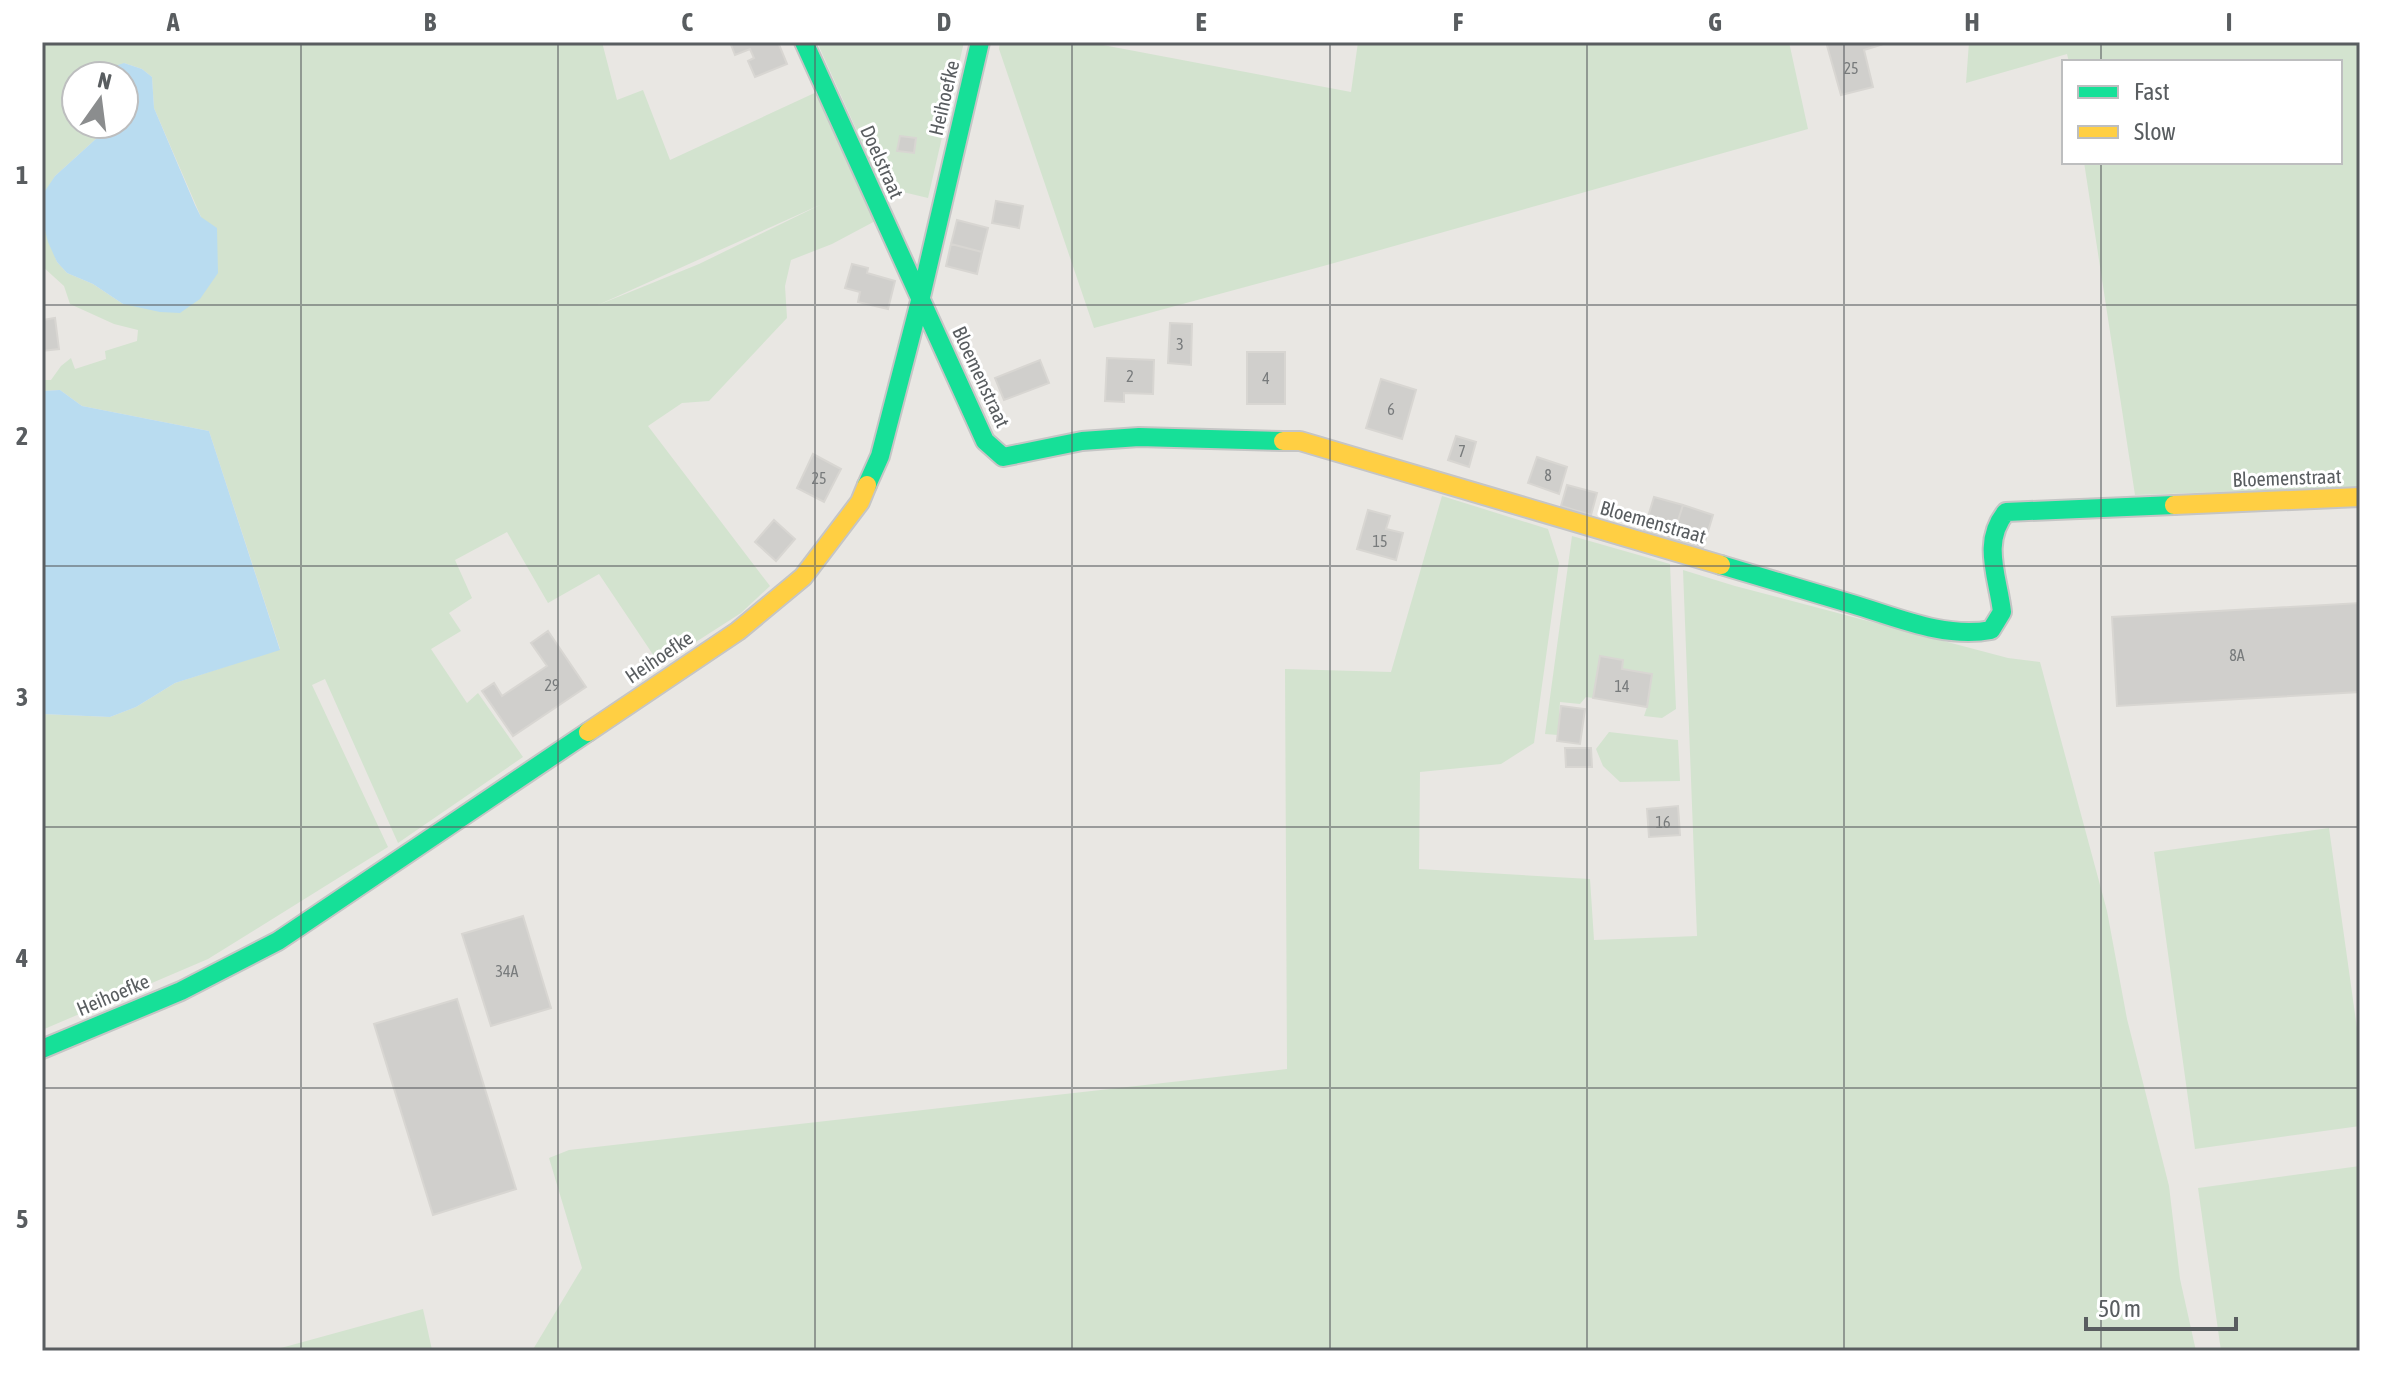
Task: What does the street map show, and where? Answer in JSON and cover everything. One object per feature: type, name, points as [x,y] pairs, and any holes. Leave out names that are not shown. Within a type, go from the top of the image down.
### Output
[{"type":"street","name":"Doelstraat","points":[[804,42],[920,301]]},
{"type":"street","name":"Heihoefke","points":[[42,1049],[181,991],[278,941],[738,631],[803,577],[860,502],[880,456],[920,301],[980,42]]},
{"type":"street","name":"Bloemenstraat","points":[[920,301],[985,441],[1003,457],[1082,441],[1139,437],[1300,441],[1955,632],[1991,630],[1998,622],[2002,612],[2001,599],[1990,544],[1995,521],[2006,512],[2360,497]]},
{"type":"green space","points":[[42,42],[602,42],[617,100],[643,90],[670,160],[821,90],[879,219],[832,244],[791,260],[785,286],[787,318],[709,401],[682,403],[648,426],[770,586],[741,613],[660,665],[599,574],[548,603],[507,532],[455,560],[472,598],[449,613],[461,631],[431,649],[467,703],[478,693],[523,757],[398,843],[325,679],[312,685],[388,847],[208,959],[42,1030],[42,714],[110,717],[136,707],[175,683],[280,649],[209,431],[82,406],[60,390],[42,391],[42,380],[51,380],[71,358],[75,369],[106,359],[105,351],[137,341],[138,330],[114,324],[70,304],[64,286],[42,266],[42,219],[57,262],[67,273],[93,284],[123,304],[201,217],[154,108],[152,77],[140,68],[140,60],[60,60],[60,140],[95,140],[55,176],[42,199]],"holes":[[[822,204],[699,264],[598,305]]]},
{"type":"green space","points":[[817,42],[964,42],[928,198],[882,187]]},
{"type":"green space","points":[[1000,42],[1087,42],[1351,92],[1358,42],[1789,42],[1808,129],[1094,328],[999,49]]},
{"type":"green space","points":[[1969,42],[2360,42],[2360,487],[2135,495],[2084,164],[2342,164],[2342,60],[2068,60],[2067,54],[1966,83]]},
{"type":"green space","points":[[1442,496],[1548,529],[1559,563],[1534,743],[1501,764],[1420,772],[1419,869],[1590,879],[1594,940],[1697,936],[1683,570],[2008,658],[2040,662],[2107,911],[2127,1019],[2169,1186],[2180,1279],[2196,1351],[532,1351],[582,1268],[549,1158],[569,1150],[1287,1069],[1285,669],[1391,672]]},
{"type":"green space","points":[[1572,536],[1670,564],[1676,709],[1662,718],[1644,716],[1647,707],[1622,669],[1623,660],[1600,656],[1593,698],[1586,697],[1580,704],[1560,702],[1558,735],[1545,734]]},
{"type":"green space","points":[[1609,732],[1678,740],[1680,781],[1620,782],[1603,766],[1596,749]]},
{"type":"green space","points":[[2329,828],[2360,1050],[2360,1126],[2195,1149],[2154,852]]},
{"type":"green space","points":[[2360,1166],[2360,1351],[2221,1351],[2198,1188]]},
{"type":"green space","points":[[423,1309],[432,1350],[477,1351],[270,1351]]},
{"type":"water","points":[[140,68],[152,77],[154,108],[195,205],[201,217],[217,228],[218,273],[200,299],[180,313],[160,312],[123,304],[93,284],[67,273],[57,262],[42,219],[43,194],[55,176],[95,140],[140,140]]},
{"type":"water","points":[[60,390],[82,406],[209,431],[280,650],[175,683],[136,707],[110,717],[42,714],[42,391]]},
{"type":"building","points":[[730,42],[778,42],[787,64],[755,77],[748,61],[754,58],[750,49],[735,55]]},
{"type":"building","points":[[1826,42],[1890,42],[1864,50],[1873,87],[1841,95]]},
{"type":"building","points":[[900,136],[916,138],[914,153],[897,151]]},
{"type":"building","points":[[996,201],[1023,206],[1019,228],[992,223]]},
{"type":"building","points":[[957,220],[988,228],[982,252],[951,244]]},
{"type":"building","points":[[951,244],[982,252],[977,274],[946,266]]},
{"type":"building","points":[[852,264],[868,268],[867,273],[895,281],[888,309],[858,302],[860,292],[845,288]]},
{"type":"building","points":[[55,318],[59,349],[42,351],[42,320]]},
{"type":"building","points":[[1170,323],[1192,324],[1191,365],[1168,363]]},
{"type":"building","points":[[1247,352],[1285,352],[1285,404],[1247,404]]},
{"type":"building","points":[[1107,358],[1154,360],[1153,394],[1124,393],[1124,402],[1105,401]]},
{"type":"building","points":[[1040,360],[1049,383],[1004,400],[995,378]]},
{"type":"building","points":[[1381,379],[1416,390],[1402,439],[1366,428]]},
{"type":"building","points":[[1456,436],[1476,442],[1469,467],[1448,460]]},
{"type":"building","points":[[813,454],[841,469],[824,502],[797,488]]},
{"type":"building","points":[[1537,457],[1567,467],[1559,494],[1528,483]]},
{"type":"building","points":[[1567,485],[1597,493],[1591,515],[1561,506]]},
{"type":"building","points":[[1654,497],[1683,505],[1672,539],[1644,530]]},
{"type":"building","points":[[1683,505],[1713,515],[1703,548],[1672,539]]},
{"type":"building","points":[[1368,510],[1390,516],[1386,529],[1403,533],[1396,560],[1357,549]]},
{"type":"building","points":[[774,520],[795,539],[776,561],[755,542]]},
{"type":"building","points":[[2360,603],[2360,692],[2117,706],[2112,617]]},
{"type":"building","points":[[548,631],[586,687],[513,736],[482,691],[494,683],[502,696],[547,666],[531,643]]},
{"type":"building","points":[[1600,656],[1623,660],[1622,669],[1652,674],[1647,707],[1593,698]]},
{"type":"building","points":[[1561,706],[1585,709],[1580,744],[1557,741]]},
{"type":"building","points":[[1565,748],[1591,748],[1592,767],[1566,767]]},
{"type":"building","points":[[1678,806],[1680,835],[1649,837],[1647,809]]},
{"type":"building","points":[[523,916],[551,1008],[491,1026],[462,934]]},
{"type":"building","points":[[457,999],[516,1189],[433,1215],[374,1024]]},
{"type":"traffic: fast","points":[[804,42],[985,441],[1003,457],[1082,441],[1139,437],[1283,441]]},
{"type":"traffic: fast","points":[[867,485],[880,456],[920,301],[980,42]]},
{"type":"traffic: fast","points":[[1721,565],[1921,625],[1956,632],[1991,630],[2002,612],[1993,560],[1994,535],[2006,512],[2174,505]]},
{"type":"traffic: fast","points":[[42,1049],[181,991],[278,941],[588,732]]},
{"type":"traffic: slow","points":[[1283,441],[1300,441],[1721,565]]},
{"type":"traffic: slow","points":[[588,732],[738,631],[803,577],[860,502],[867,485]]},
{"type":"traffic: slow","points":[[2174,505],[2360,497]]}]
